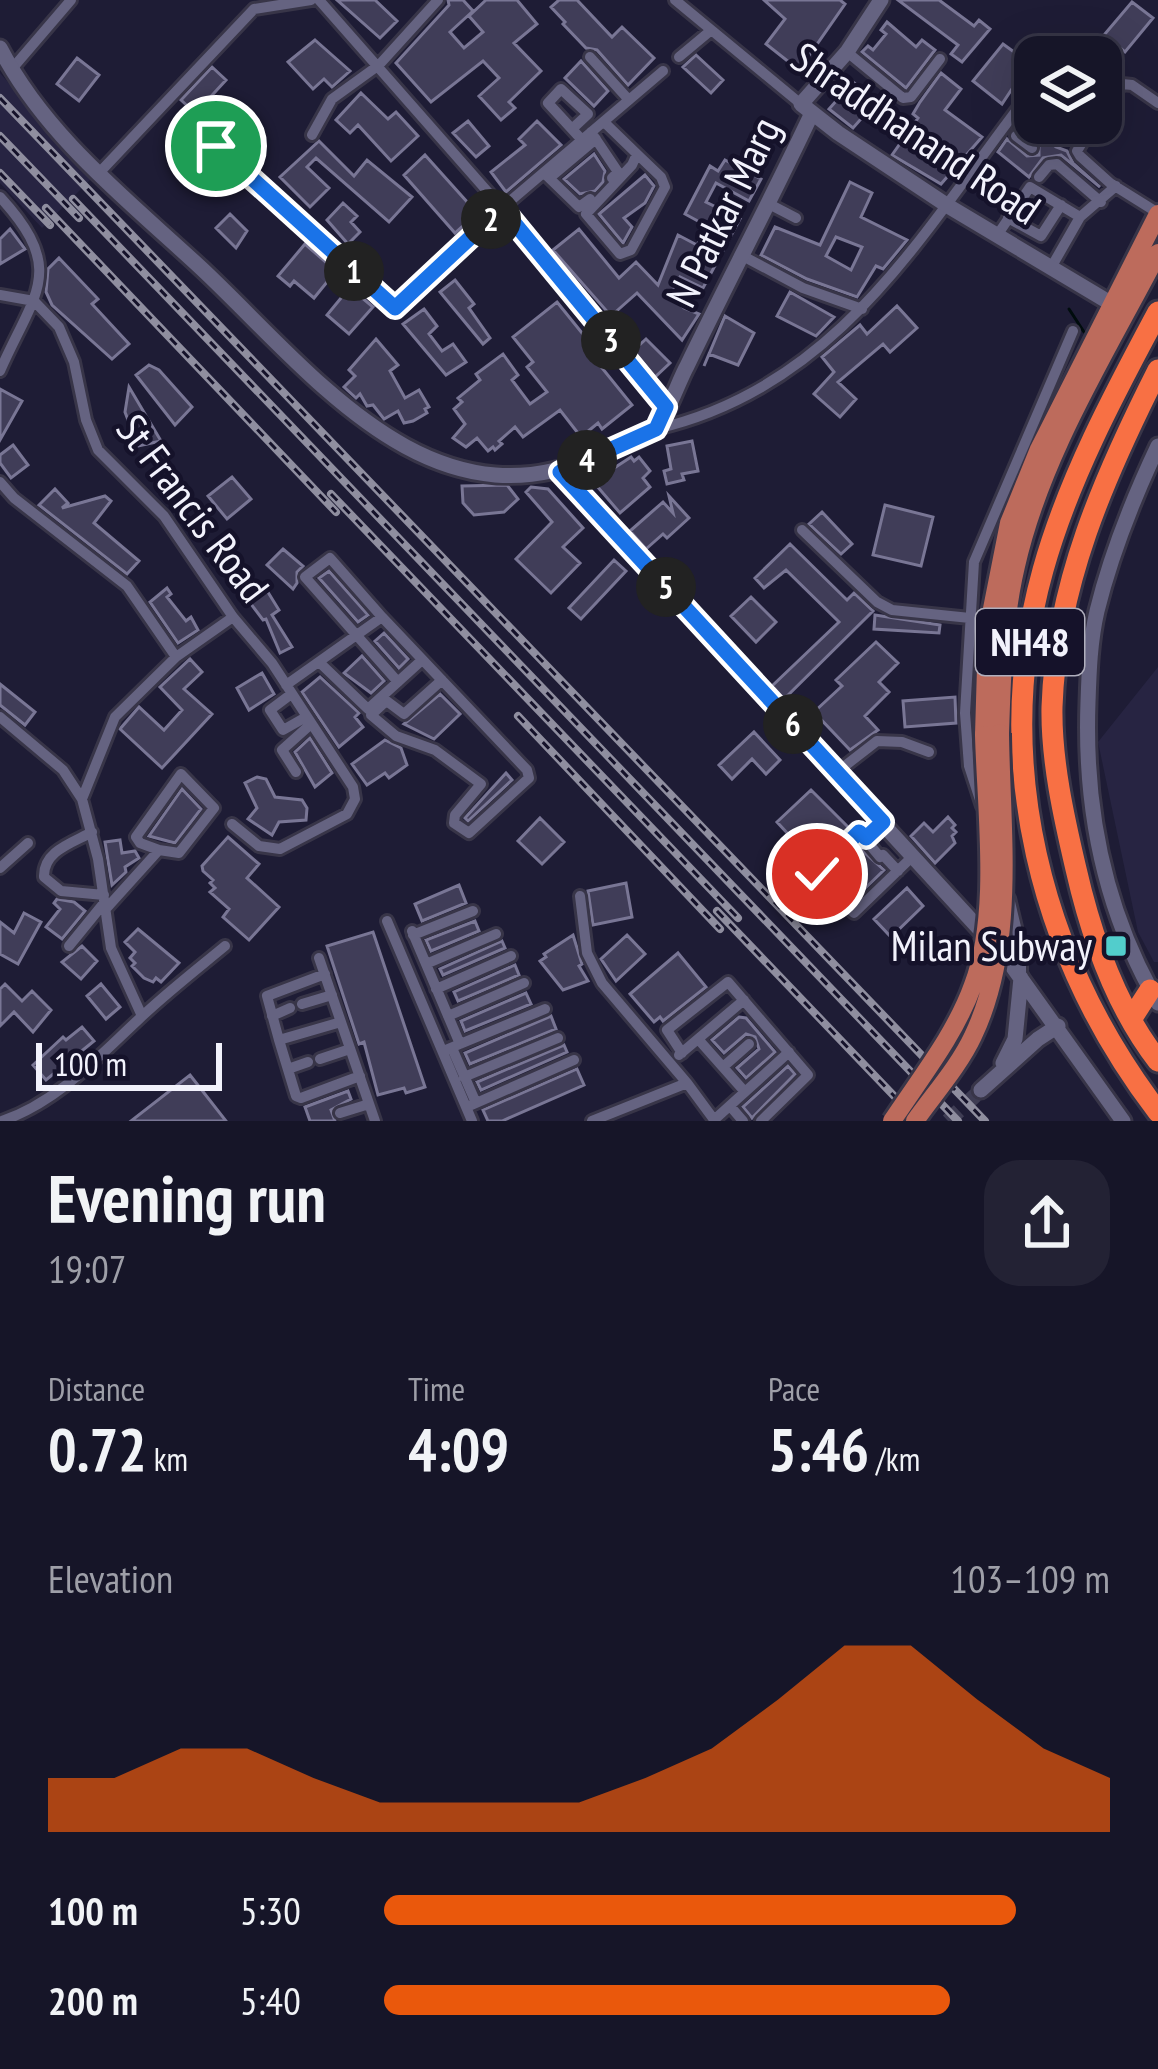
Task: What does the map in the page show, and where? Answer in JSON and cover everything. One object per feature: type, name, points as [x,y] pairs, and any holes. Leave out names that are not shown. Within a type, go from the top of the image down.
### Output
[{"type":"highway","name":"NH48","points":[[1158,312],[1089,450],[1052,541],[1034,614],[1021,713],[1027,818],[1054,926],[1085,998],[1158,1112]]},
{"type":"highway","name":"NH48","points":[[1158,370],[1124,438],[1070,578],[1052,710],[1063,814],[1084,904],[1106,968],[1158,1061]]},
{"type":"highway","points":[[1132,1018],[1154,996]]},
{"type":"main road","points":[[1119,309],[1158,213]]},
{"type":"main road","points":[[915,1121],[972,1038],[996,962],[1002,908],[987,634],[1010,523],[1039,449],[1119,309],[1158,253]]},
{"type":"main road","points":[[892,1121],[954,1027],[982,959],[992,734]]},
{"type":"street","points":[[11,70],[71,0]]},
{"type":"street","points":[[98,172],[254,9],[315,0],[379,65],[666,407]]},
{"type":"street","points":[[312,135],[332,99],[379,65],[438,0]]},
{"type":"street","name":"Shraddhanand Road","points":[[675,0],[807,108],[948,206],[1119,309]]},
{"type":"street","name":"N Patkar Marg","points":[[656,429],[769,204],[807,108],[880,0]]},
{"type":"street","points":[[679,57],[710,32]]},
{"type":"street","points":[[0,48],[41,113],[325,391],[378,434],[456,469],[488,474],[560,472],[656,429],[706,417],[791,369],[862,309],[1014,121]]},
{"type":"street","points":[[847,52],[902,98],[910,97],[940,59]]},
{"type":"street","points":[[590,57],[629,100]]},
{"type":"street","points":[[216,146],[395,308],[502,208],[571,155],[663,71]]},
{"type":"street","points":[[1122,84],[1132,85],[1158,104]]},
{"type":"street","points":[[604,122],[638,154],[661,177],[665,188],[631,250],[620,254],[586,214],[638,154]]},
{"type":"street","points":[[547,175],[576,204],[584,205],[618,172],[590,137],[572,129]]},
{"type":"street","points":[[1010,131],[1032,148]]},
{"type":"street","points":[[1081,144],[1077,151],[1116,186],[1158,213]]},
{"type":"street","points":[[1039,177],[1049,165],[1057,164],[1101,202]]},
{"type":"street","points":[[1052,266],[1080,217],[1116,186]]},
{"type":"street","points":[[1010,241],[1008,218],[1030,187],[1080,217]]},
{"type":"street","points":[[0,197],[38,250],[41,280],[0,371]]},
{"type":"street","points":[[769,204],[796,218]]},
{"type":"street","points":[[1008,218],[1041,236],[1061,206]]},
{"type":"street","points":[[1010,241],[1026,228]]},
{"type":"street","points":[[1046,231],[1065,243]]},
{"type":"street","points":[[741,255],[803,288],[862,309]]},
{"type":"street","points":[[0,295],[34,301]]},
{"type":"street","name":"St Francis Road","points":[[34,301],[67,343],[98,450],[164,516],[353,787],[355,799],[346,814],[272,850],[259,846],[232,824]]},
{"type":"street","points":[[1000,1072],[1015,1039],[1021,948],[992,832],[969,766],[965,713],[974,562],[1073,331]]},
{"type":"street","points":[[1154,996],[1130,948],[1099,854],[1089,797],[1087,738],[1096,614],[1125,521],[1158,446]]},
{"type":"street","points":[[560,472],[1007,959],[1123,1121]]},
{"type":"street","points":[[0,482],[14,498],[112,571],[143,605],[176,657]]},
{"type":"street","points":[[802,530],[892,610],[970,618]]},
{"type":"street","points":[[398,682],[304,579],[327,559],[442,680],[530,775],[469,833],[462,832],[453,820],[481,784],[435,750],[386,729],[371,715],[422,660]]},
{"type":"street","points":[[82,799],[112,720],[176,657],[233,616]]},
{"type":"street","points":[[308,720],[283,730],[270,710],[319,662],[382,617]]},
{"type":"street","points":[[319,662],[364,708],[384,699]]},
{"type":"street","points":[[384,699],[404,714],[442,680]]},
{"type":"street","points":[[0,716],[63,770],[82,799],[119,974],[142,1016]]},
{"type":"street","points":[[296,772],[282,750],[308,720]]},
{"type":"street","points":[[837,772],[877,740],[902,742],[929,752]]},
{"type":"street","points":[[181,774],[214,808],[179,853],[159,850],[136,837],[181,774]]},
{"type":"street","points":[[866,838],[883,822]]},
{"type":"street","points":[[92,832],[49,857],[44,877],[61,891],[104,903]]},
{"type":"street","points":[[898,871],[859,832],[817,876],[854,913],[914,856]]},
{"type":"street","points":[[0,868],[28,843]]},
{"type":"street","points":[[69,946],[104,903],[159,850]]},
{"type":"street","points":[[580,896],[587,952],[602,983],[677,1057]]},
{"type":"street","points":[[471,1105],[451,1048],[448,1016],[413,933],[473,911]]},
{"type":"street","points":[[387,921],[464,1077],[472,1121]]},
{"type":"street","points":[[426,964],[496,934]]},
{"type":"street","points":[[2,1121],[29,1111],[59,1090],[225,946]]},
{"type":"street","points":[[436,989],[511,956]]},
{"type":"street","points":[[319,958],[375,1121]]},
{"type":"street","points":[[325,974],[268,994],[288,1069],[298,1097],[360,1076]]},
{"type":"street","points":[[761,1121],[808,1077],[789,1052],[744,1000],[725,982],[668,1029],[687,1084],[715,1121],[789,1052]]},
{"type":"street","points":[[448,1016],[524,983]]},
{"type":"street","points":[[272,1016],[332,994]]},
{"type":"street","points":[[677,1057],[744,1000]]},
{"type":"street","points":[[451,1048],[545,1009]]},
{"type":"street","points":[[279,1040],[341,1022]]},
{"type":"street","points":[[981,1090],[1058,1026]]},
{"type":"street","points":[[464,1077],[558,1037]]},
{"type":"street","points":[[698,1039],[745,1092]]},
{"type":"street","points":[[723,1066],[749,1043]]},
{"type":"street","points":[[288,1069],[350,1048]]},
{"type":"street","points":[[471,1105],[574,1060]]},
{"type":"street","points":[[592,1121],[687,1084]]},
{"type":"street","points":[[340,1114],[369,1104]]},
{"type":"street","points":[[730,1106],[743,1121]]},
{"type":"shaded area","points":[[0,73],[92,178],[42,228],[0,183]]},
{"type":"shaded area","points":[[1158,667],[1158,962],[1154,962],[1138,932],[1098,742]]},
{"type":"building","points":[[337,0],[375,0],[397,21],[380,38]]},
{"type":"building","points":[[448,0],[463,0],[473,11],[450,32],[464,48],[483,32],[469,16],[486,0],[517,0],[537,24],[514,43],[541,71],[509,102],[515,108],[501,120],[479,96],[499,78],[483,61],[431,102],[396,63],[449,5]]},
{"type":"building","points":[[559,0],[577,0],[612,37],[622,27],[654,58],[628,85],[597,50],[586,48],[563,24],[551,7]]},
{"type":"building","points":[[764,0],[840,0],[845,4],[799,70],[766,44],[785,19]]},
{"type":"building","points":[[898,0],[939,0],[974,26],[979,20],[990,29],[962,62],[951,54],[958,45]]},
{"type":"building","points":[[1132,2],[1153,18],[1125,52],[1122,36],[1104,35]]},
{"type":"building","points":[[887,22],[916,47],[922,40],[935,50],[906,88],[862,52],[868,46],[873,50],[886,34],[881,30]]},
{"type":"building","points":[[315,40],[350,71],[332,87],[324,79],[313,89],[288,62]]},
{"type":"building","points":[[1003,44],[1014,52],[1014,86],[1002,104],[973,81]]},
{"type":"building","points":[[696,55],[723,80],[711,93],[683,67]]},
{"type":"building","points":[[77,58],[99,75],[79,101],[57,84]]},
{"type":"building","points":[[581,61],[608,91],[594,106],[565,78]]},
{"type":"building","points":[[212,67],[226,80],[192,110],[181,100]]},
{"type":"building","points":[[941,73],[961,89],[945,110],[982,137],[941,184],[892,155]]},
{"type":"building","points":[[853,82],[876,102],[853,128],[829,109]]},
{"type":"building","points":[[361,93],[388,119],[396,112],[418,136],[391,161],[358,125],[350,133],[336,120]]},
{"type":"building","points":[[468,121],[489,146],[476,157],[453,133]]},
{"type":"building","points":[[537,121],[561,145],[506,192],[491,172],[525,145],[519,139]]},
{"type":"building","points":[[1007,139],[1027,156],[1039,155],[1039,144],[1067,151],[1073,163],[1100,187],[1061,155],[1043,158],[1029,177],[998,152]]},
{"type":"building","points":[[319,141],[354,176],[367,160],[412,197],[389,222],[316,158],[307,167],[329,188],[310,207],[280,177]]},
{"type":"building","points":[[594,154],[605,171],[603,182],[595,191],[580,194],[564,179]]},
{"type":"building","points":[[425,155],[477,213],[455,233],[404,175]]},
{"type":"building","points":[[725,160],[761,179],[749,201],[716,183],[706,202],[740,219],[703,288],[680,277],[671,295],[699,314],[682,340],[637,293],[611,316],[553,250],[579,229],[619,278],[636,262],[658,285],[678,235],[697,245],[707,226],[685,214],[710,166],[718,171]]},
{"type":"building","points":[[645,175],[654,186],[645,203],[624,218],[632,227],[623,243],[599,214]]},
{"type":"building","points":[[850,182],[872,193],[861,217],[907,240],[883,269],[876,266],[857,297],[761,255],[775,227],[820,245]],"holes":[[[836,237],[862,247],[851,270],[826,256]]]},
{"type":"building","points":[[343,203],[357,216],[351,222],[360,232],[348,244],[327,220]]},
{"type":"building","points":[[230,214],[247,231],[236,248],[216,228]]},
{"type":"building","points":[[10,229],[25,249],[0,264],[0,239]]},
{"type":"building","points":[[305,244],[336,271],[314,298],[294,281],[290,286],[278,276]]},
{"type":"building","points":[[59,258],[98,299],[92,304],[129,344],[112,359],[52,305],[46,292],[48,269]]},
{"type":"building","points":[[455,280],[474,304],[469,308],[490,338],[483,344],[440,292]]},
{"type":"building","points":[[354,291],[373,307],[349,334],[327,315],[346,292]]},
{"type":"building","points":[[790,292],[834,317],[816,336],[777,316]]},
{"type":"building","points":[[557,302],[603,359],[598,363],[632,405],[602,429],[598,423],[581,437],[560,410],[523,437],[515,427],[495,450],[488,451],[477,438],[466,447],[453,438],[465,424],[454,409],[462,402],[458,398],[480,380],[476,374],[503,354],[518,375],[512,380],[530,404],[547,392],[527,367],[533,362],[513,337]]},
{"type":"building","points":[[897,306],[917,328],[890,352],[883,344],[838,382],[856,399],[840,417],[814,394],[834,372],[822,357],[860,325],[867,334]]},
{"type":"building","points":[[424,309],[437,326],[429,334],[442,351],[453,344],[466,362],[446,375],[403,324]]},
{"type":"building","points":[[725,316],[754,333],[738,365],[709,354]]},
{"type":"building","points":[[376,339],[398,365],[390,371],[405,398],[419,390],[429,407],[413,421],[404,423],[398,411],[384,419],[360,394],[356,398],[344,387],[355,376],[349,370]]},
{"type":"building","points":[[646,339],[670,363],[655,377],[633,351]]},
{"type":"building","points":[[149,365],[192,407],[175,425],[136,375]]},
{"type":"building","points":[[129,387],[161,441],[138,446],[125,412]]},
{"type":"building","points":[[0,389],[22,401],[0,440]]},
{"type":"building","points":[[692,441],[698,471],[667,484],[664,471],[671,469],[667,446]]},
{"type":"building","points":[[13,445],[28,465],[11,478],[0,455]]},
{"type":"building","points":[[631,457],[634,461],[639,457],[650,471],[643,478],[650,487],[620,513],[590,478],[603,467],[608,472]]},
{"type":"building","points":[[232,477],[251,499],[227,519],[208,496]]},
{"type":"building","points":[[507,485],[518,499],[504,512],[474,515],[463,503],[462,486]]},
{"type":"building","points":[[531,487],[548,489],[583,528],[563,547],[580,563],[551,593],[516,559],[552,522],[526,492]]},
{"type":"building","points":[[55,489],[68,503],[62,508],[105,496],[111,501],[94,523],[139,561],[127,574],[39,505]]},
{"type":"building","points":[[669,496],[689,518],[646,549],[630,531],[663,502],[673,513]]},
{"type":"building","points":[[885,505],[933,517],[921,566],[873,555]]},
{"type":"building","points":[[822,512],[852,544],[841,554],[809,524]]},
{"type":"building","points":[[790,544],[847,600],[854,593],[873,611],[784,699],[772,686],[839,622],[786,570],[764,588],[755,578]]},
{"type":"building","points":[[283,549],[303,566],[293,589],[267,565]]},
{"type":"building","points":[[614,560],[626,571],[581,619],[569,608]]},
{"type":"building","points":[[329,571],[368,615],[358,622],[319,578]]},
{"type":"building","points":[[167,588],[171,594],[167,597],[186,621],[191,617],[198,630],[178,643],[150,602]]},
{"type":"building","points":[[266,589],[279,610],[272,615],[292,647],[280,653],[266,619],[248,600]]},
{"type":"building","points":[[751,597],[776,622],[756,642],[731,616]]},
{"type":"building","points":[[875,615],[940,625],[939,633],[874,629]]},
{"type":"building","points":[[384,633],[408,659],[399,668],[375,641]]},
{"type":"building","points":[[876,642],[898,663],[879,682],[889,692],[865,716],[878,730],[850,750],[814,712],[842,686],[836,680]]},
{"type":"building","points":[[362,656],[384,681],[371,693],[344,673]]},
{"type":"building","points":[[190,659],[202,672],[184,689],[212,714],[162,768],[120,729],[139,707],[164,730],[182,710],[160,687]]},
{"type":"building","points":[[262,673],[274,694],[249,710],[237,688]]},
{"type":"building","points":[[320,677],[359,713],[355,717],[363,727],[339,747],[302,692]]},
{"type":"building","points":[[0,684],[35,712],[25,725],[0,705]]},
{"type":"building","points":[[440,694],[460,714],[434,739],[404,724]]},
{"type":"building","points":[[955,697],[956,723],[905,727],[903,701]]},
{"type":"building","points":[[754,732],[780,760],[766,774],[752,759],[732,779],[719,765]]},
{"type":"building","points":[[310,738],[332,773],[315,787],[295,752]]},
{"type":"building","points":[[385,740],[401,748],[407,765],[367,785],[352,764]]},
{"type":"building","points":[[506,773],[512,780],[468,821],[465,818]]},
{"type":"building","points":[[257,777],[266,779],[275,797],[302,800],[306,820],[279,822],[272,835],[248,819],[257,808],[245,783]]},
{"type":"building","points":[[182,789],[201,809],[175,843],[149,836]]},
{"type":"building","points":[[811,790],[849,828],[815,863],[777,822]]},
{"type":"building","points":[[948,817],[955,825],[955,843],[935,863],[911,836],[924,823],[933,832]]},
{"type":"building","points":[[540,818],[564,842],[542,864],[518,841]]},
{"type":"building","points":[[228,837],[259,864],[247,878],[279,907],[249,940],[223,917],[229,909],[210,892],[215,888],[210,883],[213,880],[203,871],[202,866]]},
{"type":"building","points":[[120,840],[122,853],[135,851],[139,858],[112,885],[105,842]]},
{"type":"building","points":[[858,847],[884,870],[854,899],[831,875]]},
{"type":"building","points":[[626,883],[632,917],[593,925],[588,891]]},
{"type":"building","points":[[459,885],[466,903],[422,921],[415,904]]},
{"type":"building","points":[[907,888],[923,906],[891,937],[874,919]]},
{"type":"building","points":[[57,899],[74,902],[85,911],[62,939],[46,927],[60,909],[54,903]]},
{"type":"building","points":[[24,913],[41,922],[18,964],[0,954],[0,922],[14,933]]},
{"type":"building","points":[[475,921],[479,931],[431,951],[426,940]]},
{"type":"building","points":[[138,929],[179,963],[161,982],[144,978],[132,966],[135,963],[130,958],[135,952],[125,942]]},
{"type":"building","points":[[373,932],[425,1087],[406,1093],[404,1088],[378,1095],[364,1042],[359,1044],[327,946]]},
{"type":"building","points":[[573,935],[579,966],[588,981],[563,990],[540,961]]},
{"type":"building","points":[[627,935],[645,954],[616,981],[601,959]]},
{"type":"building","points":[[502,941],[505,948],[443,975],[440,969]]},
{"type":"building","points":[[82,946],[97,961],[81,979],[62,962]]},
{"type":"building","points":[[678,953],[706,987],[663,1021],[660,1017],[654,1022],[630,994]]},
{"type":"building","points":[[515,965],[519,975],[458,1001],[454,992]]},
{"type":"building","points":[[5,984],[22,1001],[32,991],[51,1010],[33,1032],[14,1012],[0,1026],[0,989]]},
{"type":"building","points":[[101,984],[120,1007],[106,1019],[87,996]]},
{"type":"building","points":[[526,993],[531,1004],[465,1031],[461,1021]]},
{"type":"building","points":[[551,1016],[556,1029],[470,1064],[465,1053]]},
{"type":"building","points":[[739,1017],[746,1018],[775,1052],[746,1078],[737,1068],[759,1049],[755,1037],[746,1034],[724,1053],[712,1040]]},
{"type":"building","points":[[82,1027],[94,1041],[46,1080],[33,1065],[63,1037],[66,1040]]},
{"type":"building","points":[[564,1045],[567,1052],[481,1090],[477,1082]]},
{"type":"building","points":[[788,1066],[795,1074],[752,1118],[743,1107]]},
{"type":"building","points":[[577,1069],[584,1085],[502,1121],[488,1121],[483,1110]]},
{"type":"building","points":[[190,1075],[226,1121],[131,1121]]},
{"type":"building","points":[[348,1091],[351,1099],[331,1110],[335,1121],[310,1121],[305,1107]]},
{"type":"waterway","points":[[1069,309],[1084,332]]},
{"type":"tunnel","points":[[948,1121],[981,1090]]},
{"type":"railway","points":[[0,98],[985,1121]]},
{"type":"railway","points":[[0,136],[79,218]]},
{"type":"railway","points":[[0,173],[50,225]]},
{"type":"railway","points":[[73,199],[958,1121]]},
{"type":"railway","points":[[46,208],[336,512]]},
{"type":"railway","points":[[331,494],[738,918]]},
{"type":"railway","points":[[518,716],[720,929]]},
{"type":"railway","points":[[717,911],[918,1121]]},
{"type":"place","name":"Milan Subway","points":[[1116,946]]},
{"type":"route","points":[[216,146],[395,308],[502,208],[666,407],[656,429],[560,472],[883,822],[866,838],[859,832],[817,874]]}]
